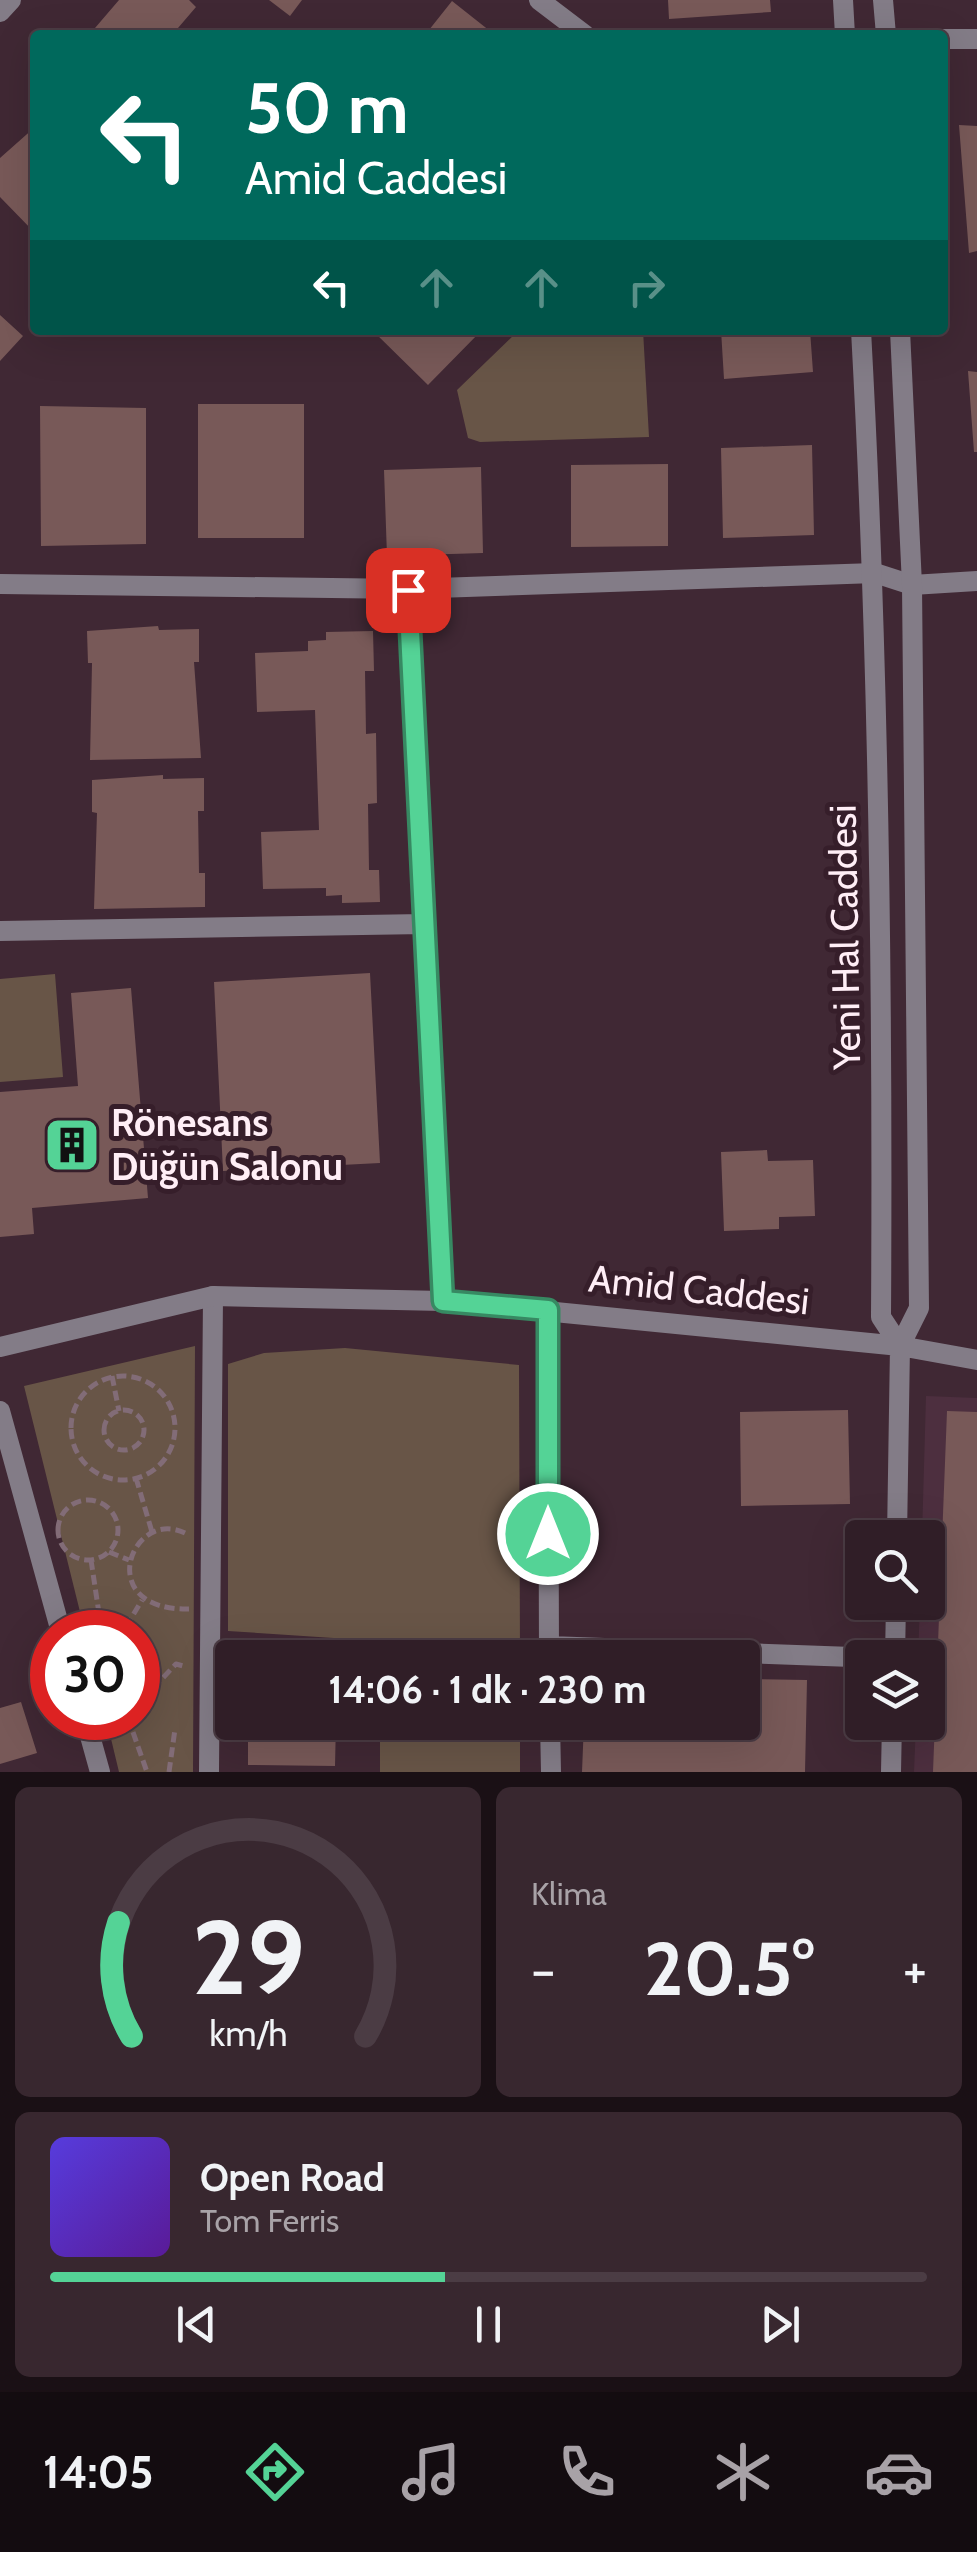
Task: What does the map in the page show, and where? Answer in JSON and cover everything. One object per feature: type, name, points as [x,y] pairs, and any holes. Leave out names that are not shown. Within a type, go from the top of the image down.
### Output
[{"type":"street","points":[[0,12],[12,0]]},
{"type":"street","points":[[539,0],[578,30]]},
{"type":"street","points":[[843,0],[845,30]]},
{"type":"street","points":[[883,0],[886,30]]},
{"type":"street","points":[[948,39],[977,39]]},
{"type":"street","name":"Yeni Hal Caddesi","points":[[862,335],[875,574],[883,1046],[880,1316],[900,1346]]},
{"type":"street","points":[[897,1520],[900,1346],[919,1308],[912,586],[900,335]]},
{"type":"street","points":[[0,584],[408,590],[875,574],[912,586],[977,581]]},
{"type":"street","points":[[408,590],[443,1301]]},
{"type":"street","points":[[0,931],[424,924]]},
{"type":"street","points":[[209,1772],[213,1296]]},
{"type":"street","name":"Amid Caddesi","points":[[0,1347],[213,1296],[443,1301],[900,1346],[977,1360]]},
{"type":"street","points":[[548,1310],[549,1640]]},
{"type":"street","points":[[0,1411],[55,1610]]},
{"type":"street","points":[[760,1656],[845,1657]]},
{"type":"street","points":[[91,1740],[100,1772]]},
{"type":"street","points":[[550,1740],[551,1772]]},
{"type":"street","points":[[890,1772],[891,1740]]},
{"type":"path","points":[[112,1376],[120,1411]]},
{"type":"path","points":[[112,1376],[146,1380],[170,1404],[175,1421],[168,1454],[157,1468],[136,1478],[108,1479],[93,1472],[72,1444],[70,1426],[82,1394],[112,1376]]},
{"type":"path","points":[[120,1411],[132,1412],[144,1428],[141,1441],[130,1449],[118,1449],[105,1436],[106,1424],[120,1411]]},
{"type":"path","points":[[136,1478],[152,1532]]},
{"type":"path","points":[[79,1500],[99,1502],[114,1514],[118,1534],[109,1552],[81,1560],[64,1550],[57,1531],[63,1512],[79,1500]]},
{"type":"path","points":[[194,1608],[162,1609],[142,1600],[131,1580],[128,1560],[141,1539],[152,1532],[178,1530],[210,1546]]},
{"type":"path","points":[[109,1552],[128,1560]]},
{"type":"path","points":[[91,1560],[98,1610]]},
{"type":"path","points":[[137,1610],[142,1600]]},
{"type":"path","points":[[160,1681],[176,1664],[197,1670]]},
{"type":"path","points":[[168,1772],[175,1730]]},
{"type":"path","points":[[136,1740],[147,1772]]},
{"type":"shaded area","points":[[514,335],[643,335],[649,437],[480,442],[468,438],[457,390]]},
{"type":"shaded area","points":[[55,974],[63,1077],[0,1082],[0,979]]},
{"type":"shaded area","points":[[195,1346],[193,1772],[119,1772],[111,1740],[160,1740],[160,1610],[80,1610],[24,1386]]},
{"type":"shaded area","points":[[345,1348],[519,1365],[520,1640],[364,1640],[228,1631],[228,1364],[264,1353]]},
{"type":"shaded area","points":[[926,1396],[977,1398],[977,1772],[914,1772],[915,1740],[945,1740],[945,1640],[919,1640],[919,1620],[945,1620],[945,1520],[922,1520]]},
{"type":"shaded area","points":[[380,1740],[520,1740],[520,1772],[380,1772]]},
{"type":"building","points":[[119,0],[189,0],[196,7],[176,30],[93,30]]},
{"type":"building","points":[[269,0],[302,0],[290,16]]},
{"type":"building","points":[[668,0],[770,0],[771,12],[669,19]]},
{"type":"building","points":[[452,1],[489,30],[429,30]]},
{"type":"building","points":[[959,125],[977,126],[977,251],[969,253]]},
{"type":"building","points":[[30,131],[30,228],[0,197],[0,158]]},
{"type":"building","points":[[0,315],[23,336],[0,361]]},
{"type":"building","points":[[377,335],[477,335],[428,385]]},
{"type":"building","points":[[721,335],[810,335],[813,372],[724,379]]},
{"type":"building","points":[[968,371],[977,372],[977,452],[974,452]]},
{"type":"building","points":[[198,404],[304,404],[304,538],[198,538]]},
{"type":"building","points":[[40,406],[146,408],[146,544],[41,546]]},
{"type":"building","points":[[812,445],[814,535],[723,538],[721,448]]},
{"type":"building","points":[[668,464],[668,546],[571,547],[571,465]]},
{"type":"building","points":[[481,467],[483,553],[387,556],[384,470]]},
{"type":"building","points":[[158,626],[159,630],[199,629],[199,662],[194,662],[201,758],[90,760],[92,663],[88,663],[87,631]]},
{"type":"building","points":[[373,631],[374,671],[365,671],[366,734],[376,733],[377,803],[368,804],[369,870],[379,870],[380,902],[342,903],[342,895],[326,896],[326,888],[263,889],[261,832],[319,830],[315,710],[257,712],[255,653],[308,651],[308,641],[326,640],[326,632]]},
{"type":"building","points":[[163,775],[163,779],[204,778],[204,811],[198,811],[199,873],[205,873],[205,907],[94,909],[97,813],[92,812],[92,780]]},
{"type":"building","points":[[370,973],[380,1163],[223,1171],[214,982]]},
{"type":"building","name":"Rönesans Düğün Salonu","points":[[131,988],[148,1198],[32,1208],[34,1234],[0,1237],[0,1092],[78,1086],[71,993]]},
{"type":"building","points":[[767,1150],[768,1161],[813,1160],[815,1216],[779,1217],[779,1229],[724,1231],[721,1152]]},
{"type":"building","points":[[848,1410],[850,1504],[741,1506],[740,1412]]},
{"type":"building","points":[[947,1411],[977,1412],[977,1772],[933,1772],[934,1740],[945,1740],[945,1640],[938,1640],[939,1620],[945,1620],[943,1520]]},
{"type":"building","points":[[760,1679],[807,1680],[805,1772],[582,1772],[583,1740],[760,1740]]},
{"type":"building","points":[[21,1702],[37,1753],[0,1764],[0,1708]]},
{"type":"building","points":[[248,1740],[336,1740],[335,1766],[248,1765]]},
{"type":"place","name":"Rönesans Düğün Salonu","points":[[72,1145]]},
{"type":"route","points":[[408,590],[443,1301],[548,1310],[548,1534]]}]
